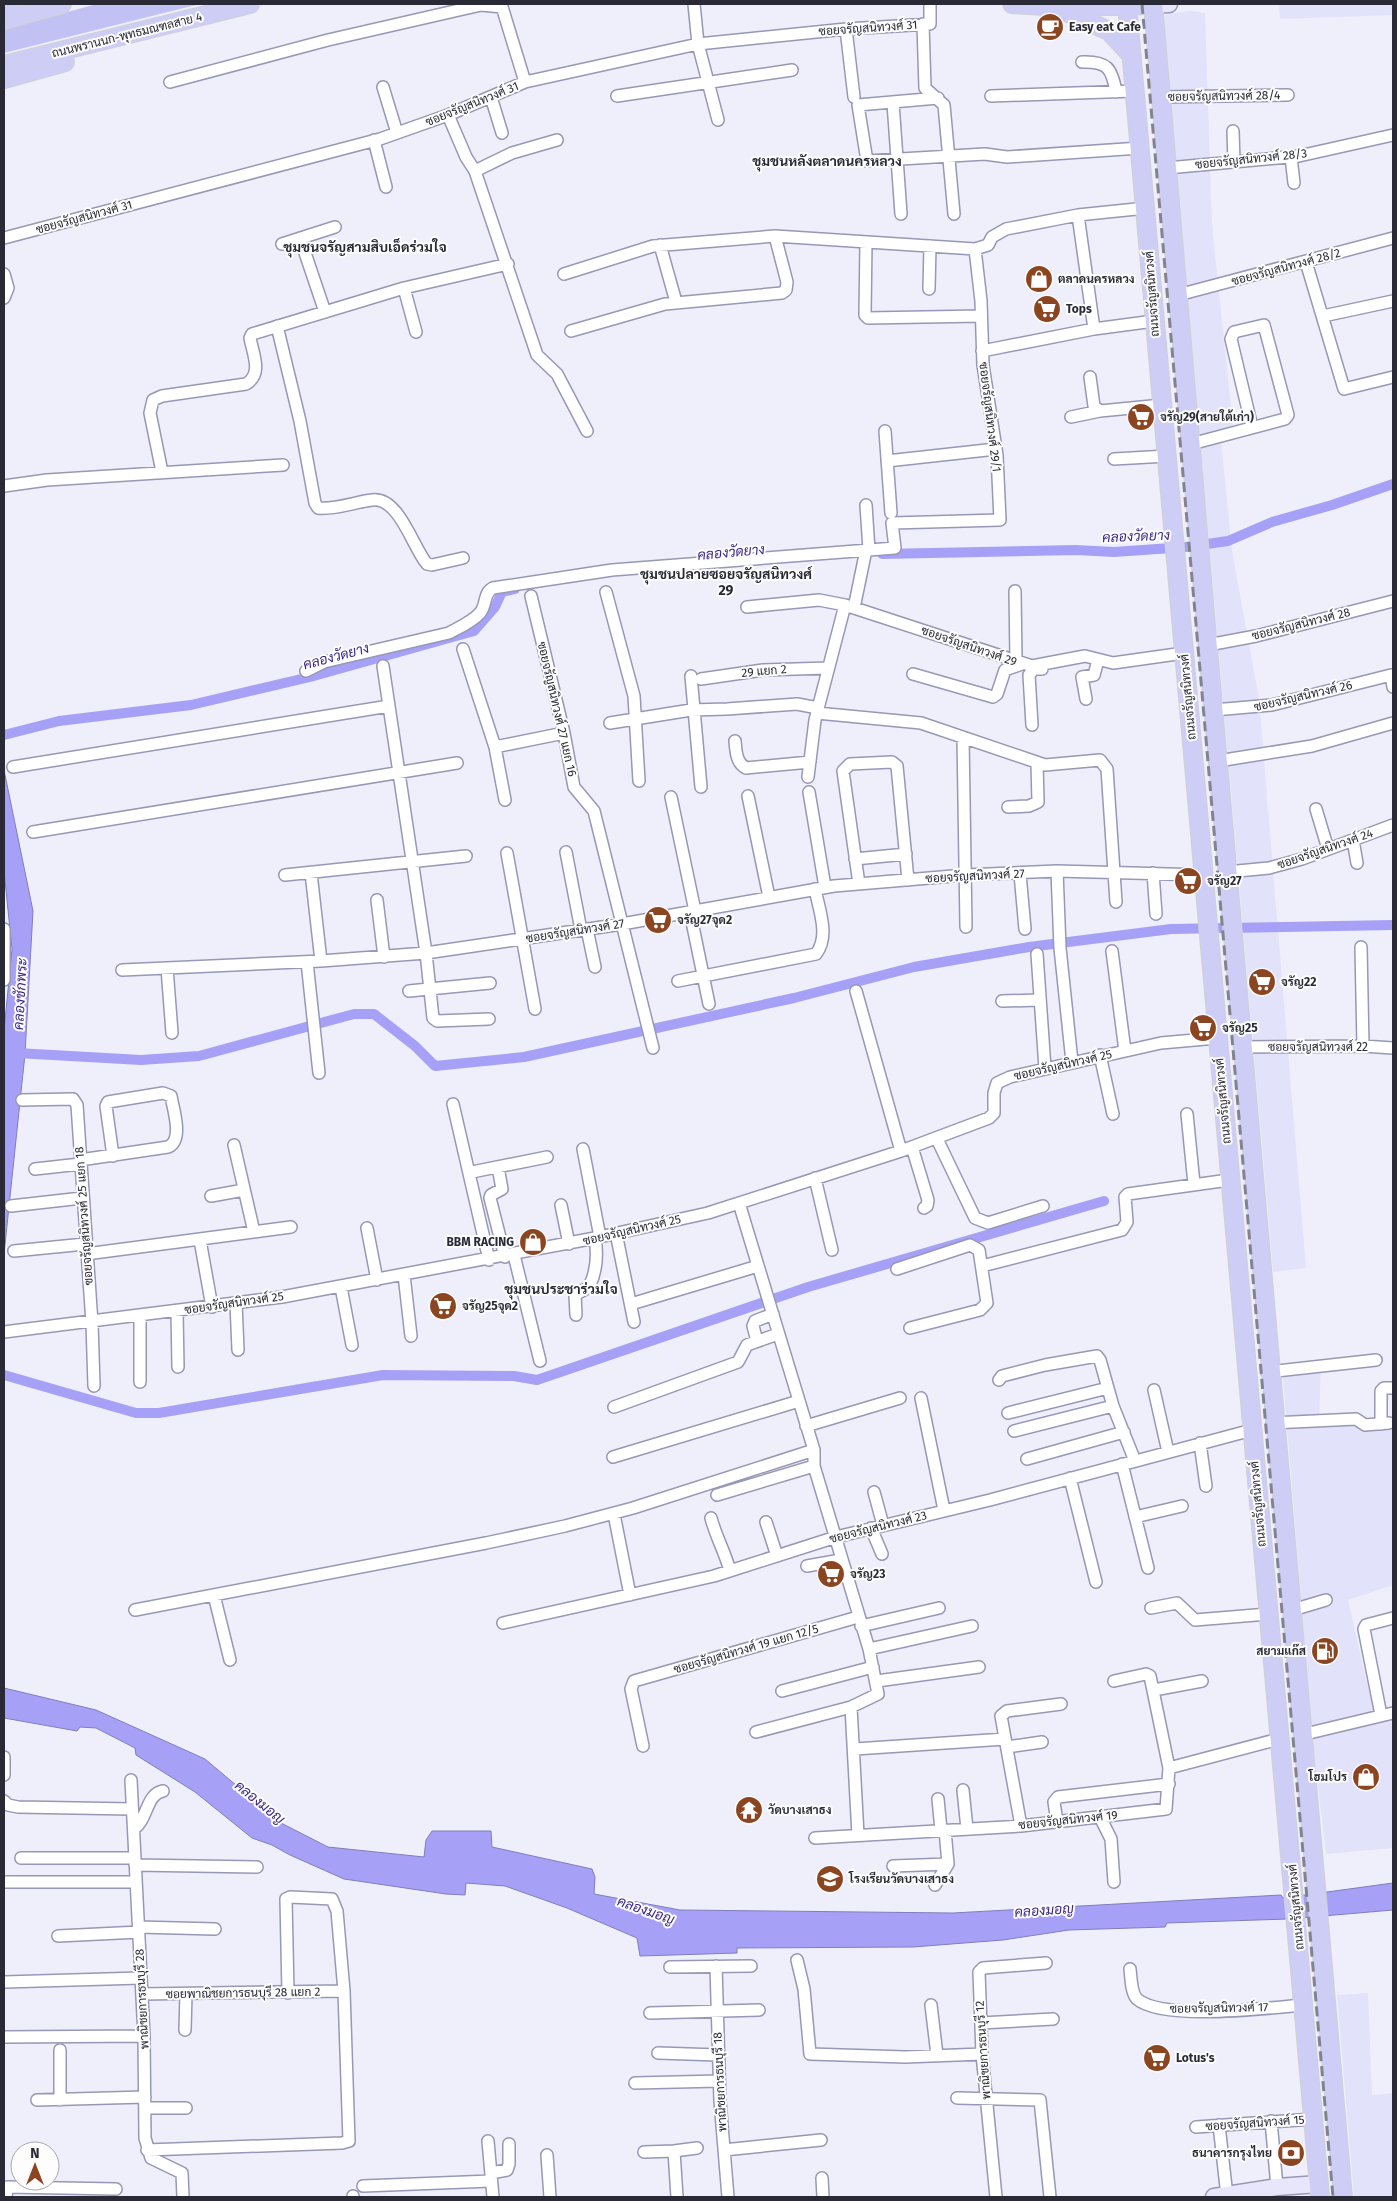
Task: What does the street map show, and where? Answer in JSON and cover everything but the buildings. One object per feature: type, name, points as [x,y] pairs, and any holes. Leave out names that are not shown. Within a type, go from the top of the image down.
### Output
[{"type":"main road","points":[[4,5],[9,4]]},
{"type":"main road","points":[[4,20],[62,4]]},
{"type":"main road","name":"ถนนพรานนก-พุทธมณฑลสาย 4","points":[[4,66],[250,4]]},
{"type":"main road","points":[[1012,4],[1059,6],[1158,4]]},
{"type":"main road","name":"ถนนจรัญสนิทวงศ์","points":[[1158,4],[1161,100],[1214,710],[1267,1372],[1343,2197]]},
{"type":"main road","name":"ถนนจรัญสนิทวงศ์","points":[[1127,5],[1320,2191]]},
{"type":"main road","points":[[1059,6],[1109,30],[1132,56]]},
{"type":"main road","points":[[4,79],[106,50],[191,20]]},
{"type":"main road","points":[[1135,97],[1150,88],[1156,91],[1161,100]]},
{"type":"main road","name":"ถนนจรัญสนิทวงศ์","points":[[1149,121],[1171,368]]},
{"type":"main road","points":[[1168,462],[1171,368]]},
{"type":"main road","points":[[1171,368],[1192,465]]},
{"type":"main road","points":[[1252,1431],[1272,1426]]},
{"type":"main road","points":[[1220,2197],[1277,2187],[1320,2191]]},
{"type":"street","points":[[694,4],[698,44],[718,120]]},
{"type":"street","name":"ซอยจรัญสนิทวงศ์ 31","points":[[4,238],[374,140],[448,115],[525,82],[698,44],[846,28],[930,24],[930,4]]},
{"type":"street","points":[[170,82],[328,40],[481,5],[492,5],[502,7],[525,82]]},
{"type":"street","points":[[923,24],[925,88],[944,105],[954,214]]},
{"type":"street","points":[[846,28],[854,98]]},
{"type":"street","points":[[1082,62],[1098,62],[1106,66],[1114,78],[1116,92]]},
{"type":"street","points":[[617,96],[792,70]]},
{"type":"street","points":[[384,86],[397,133]]},
{"type":"street","points":[[991,96],[1116,92],[1135,97]]},
{"type":"street","name":"ซอยจรัญสนิทวงศ์ 28/4","points":[[1161,100],[1288,95]]},
{"type":"street","points":[[491,97],[502,132]]},
{"type":"street","points":[[938,98],[858,105],[867,161],[896,161],[985,154],[1007,157],[1140,148]]},
{"type":"street","points":[[893,102],[896,161],[902,214]]},
{"type":"street","points":[[448,115],[466,157],[475,171],[508,264],[537,355],[557,374],[587,431]]},
{"type":"street","points":[[1233,131],[1234,162]]},
{"type":"street","name":"ซอยจรัญสนิทวงศ์ 28/3","points":[[1167,168],[1291,157],[1393,135]]},
{"type":"street","points":[[374,140],[386,187]]},
{"type":"street","points":[[475,171],[512,153],[557,140]]},
{"type":"street","points":[[1291,157],[1294,182]]},
{"type":"street","points":[[564,274],[660,246],[776,236],[975,248],[988,245],[999,231],[1078,216],[1146,208]]},
{"type":"street","points":[[1078,216],[1094,329]]},
{"type":"street","points":[[282,244],[335,227]]},
{"type":"street","points":[[571,331],[676,302],[782,292],[786,290],[788,282],[776,236]]},
{"type":"street","points":[[300,238],[326,312]]},
{"type":"street","name":"ซอยจรัญสนิทวงศ์ 28/2","points":[[1178,295],[1393,238]]},
{"type":"street","points":[[866,242],[865,315],[868,318],[981,316]]},
{"type":"street","points":[[660,246],[676,302]]},
{"type":"street","points":[[929,289],[930,246]]},
{"type":"street","points":[[975,248],[982,351]]},
{"type":"street","points":[[1306,262],[1344,389],[1393,377]]},
{"type":"street","points":[[162,472],[156,432],[150,414],[153,400],[162,396],[246,384],[252,380],[256,369],[250,338],[252,334],[404,288],[508,264]]},
{"type":"street","points":[[4,274],[8,288],[4,298]]},
{"type":"street","points":[[404,288],[416,332]]},
{"type":"street","points":[[1323,316],[1393,301]]},
{"type":"street","name":"ซอยจรัญสนิทวงศ์ 29/1","points":[[892,518],[1000,520],[996,449],[982,351],[1094,329],[1154,321]]},
{"type":"street","points":[[1191,444],[1285,420],[1288,415],[1264,325],[1234,332],[1231,339],[1252,428]]},
{"type":"street","points":[[277,326],[300,421],[315,503],[318,508],[378,500],[384,502],[402,519],[428,564],[432,566],[463,558]]},
{"type":"street","points":[[1090,377],[1094,406],[1100,411]]},
{"type":"street","points":[[1070,416],[1162,405]]},
{"type":"street","points":[[306,671],[324,662],[449,633],[464,626],[480,612],[487,594],[493,588],[612,570],[895,548],[885,431]]},
{"type":"street","points":[[887,461],[996,449]]},
{"type":"street","points":[[1114,459],[1168,462]]},
{"type":"street","points":[[4,486],[47,480],[283,465]]},
{"type":"street","points":[[808,777],[817,711],[828,668],[867,551],[866,505]]},
{"type":"street","points":[[913,674],[993,697],[997,694],[1005,670],[1019,662],[1015,591]]},
{"type":"street","points":[[606,592],[634,696],[639,781]]},
{"type":"street","name":"ซอยจรัญสนิทวงศ์ 27 แยก 16","points":[[531,596],[564,732],[574,787],[594,811],[654,1048]]},
{"type":"street","name":"ซอยจรัญสนิทวงศ์ 29","points":[[748,607],[819,600],[849,606],[1032,666],[1086,656],[1098,662],[1113,663],[1184,653]]},
{"type":"street","name":"ซอยจรัญสนิทวงศ์ 28","points":[[1208,645],[1256,636],[1393,601]]},
{"type":"street","points":[[463,649],[495,746],[505,800]]},
{"type":"street","points":[[1032,724],[1030,672],[1034,669],[1098,662],[1094,675],[1082,677],[1086,699]]},
{"type":"street","points":[[383,666],[426,953],[434,1021],[489,1019]]},
{"type":"street","name":"29 แยก 2","points":[[694,710],[696,677],[763,670],[828,668]]},
{"type":"street","name":"ซอยจรัญสนิทวงศ์ 26","points":[[1214,710],[1272,705],[1392,681]]},
{"type":"street","points":[[610,723],[694,710],[797,704],[817,711],[921,723],[1044,765],[1100,760],[1105,765],[1116,872],[1116,902]]},
{"type":"street","points":[[13,767],[389,706]]},
{"type":"street","points":[[694,710],[701,787]]},
{"type":"street","points":[[1218,761],[1312,746],[1393,723]]},
{"type":"street","points":[[495,746],[564,732]]},
{"type":"street","points":[[963,737],[966,927]]},
{"type":"street","points":[[734,741],[736,755],[742,766],[746,768],[810,762]]},
{"type":"street","points":[[33,832],[457,763]]},
{"type":"street","points":[[859,884],[843,771],[850,764],[895,763],[908,880]]},
{"type":"street","points":[[1036,804],[1038,802],[1037,763]]},
{"type":"street","points":[[678,981],[816,954],[822,947],[824,935],[809,792]]},
{"type":"street","points":[[748,796],[769,897]]},
{"type":"street","points":[[670,797],[709,1004]]},
{"type":"street","points":[[1008,807],[1048,804]]},
{"type":"street","points":[[1316,809],[1328,849]]},
{"type":"street","name":"ซอยจรัญสนิทวงศ์ 24","points":[[1227,872],[1269,868],[1393,825]]},
{"type":"street","points":[[1353,840],[1357,863]]},
{"type":"street","points":[[566,852],[584,930],[595,967]]},
{"type":"street","points":[[507,853],[535,1009]]},
{"type":"street","points":[[855,860],[906,854]]},
{"type":"street","points":[[285,875],[466,856]]},
{"type":"street","points":[[1057,871],[1060,942],[1072,1062]]},
{"type":"street","name":"ซอยจรัญสนิทวงศ์ 27","points":[[122,970],[321,962],[426,953],[622,924],[820,888],[859,884],[965,875],[1057,871],[1205,875]]},
{"type":"street","points":[[311,873],[321,962]]},
{"type":"street","points":[[1153,873],[1156,914]]},
{"type":"street","points":[[1020,874],[1025,928]]},
{"type":"street","points":[[377,900],[384,957]]},
{"type":"street","points":[[4,929],[4,978]]},
{"type":"street","points":[[1361,948],[1363,1046]]},
{"type":"street","points":[[1112,951],[1125,1051]]},
{"type":"street","points":[[1037,954],[1045,1068]]},
{"type":"street","points":[[307,962],[319,1073]]},
{"type":"street","points":[[167,968],[172,1032]]},
{"type":"street","points":[[409,991],[490,983]]},
{"type":"street","points":[[856,991],[907,1149],[928,1200],[928,1206],[924,1208]]},
{"type":"street","points":[[1002,1001],[1040,1000]]},
{"type":"street","name":"ซอยจรัญสนิทวงศ์ 25","points":[[4,1332],[92,1323],[212,1307],[341,1287],[569,1244],[708,1213],[907,1149],[992,1116],[994,1093],[1000,1081],[1100,1055],[1162,1043],[1217,1038]]},
{"type":"street","name":"ซอยจรัญสนิทวงศ์ 22","points":[[1242,1046],[1363,1046],[1393,1048]]},
{"type":"street","points":[[1100,1055],[1113,1114]]},
{"type":"street","points":[[35,1169],[80,1162],[113,1156],[173,1145],[176,1141],[175,1122],[170,1096],[163,1094],[108,1102],[106,1106],[113,1156]]},
{"type":"street","name":"ซอยจรัญสนิทวงศ์ 25 แยก 18","points":[[22,1100],[76,1101],[92,1323],[94,1386]]},
{"type":"street","points":[[453,1104],[489,1260]]},
{"type":"street","points":[[1187,1114],[1194,1184]]},
{"type":"street","points":[[936,1139],[975,1218],[988,1223],[1043,1206]]},
{"type":"street","points":[[234,1145],[254,1232]]},
{"type":"street","points":[[576,1315],[575,1295],[589,1287],[596,1268],[598,1237],[583,1149]]},
{"type":"street","points":[[472,1172],[547,1157]]},
{"type":"street","points":[[498,1167],[502,1189],[491,1195],[490,1198],[540,1361]]},
{"type":"street","points":[[815,1178],[832,1250]]},
{"type":"street","points":[[982,1266],[1122,1230],[1127,1222],[1125,1197],[1128,1194],[1230,1180]]},
{"type":"street","points":[[211,1196],[244,1190]]},
{"type":"street","points":[[11,1206],[82,1198]]},
{"type":"street","points":[[739,1203],[814,1450],[814,1466],[877,1681],[877,1696],[852,1707],[756,1732]]},
{"type":"street","points":[[561,1205],[569,1244]]},
{"type":"street","points":[[14,1250],[86,1249],[200,1240],[291,1227]]},
{"type":"street","points":[[367,1228],[377,1280]]},
{"type":"street","points":[[616,1233],[634,1322]]},
{"type":"street","points":[[200,1240],[212,1307]]},
{"type":"street","points":[[897,1269],[970,1245],[979,1250],[986,1306],[980,1310],[910,1328]]},
{"type":"street","points":[[631,1304],[758,1266]]},
{"type":"street","points":[[404,1276],[411,1336]]},
{"type":"street","points":[[341,1287],[352,1345]]},
{"type":"street","points":[[236,1303],[238,1350]]},
{"type":"street","points":[[758,1341],[753,1326],[755,1321],[772,1310]]},
{"type":"street","points":[[177,1311],[178,1367]]},
{"type":"street","points":[[140,1316],[140,1382]]},
{"type":"street","points":[[614,1407],[738,1362],[747,1345],[778,1334]]},
{"type":"street","points":[[998,1380],[1002,1376],[1097,1356],[1100,1360],[1113,1406],[1135,1461]]},
{"type":"street","points":[[1267,1372],[1376,1360]]},
{"type":"street","points":[[1008,1413],[1108,1388]]},
{"type":"street","points":[[1272,1426],[1356,1419],[1365,1425],[1385,1424],[1382,1391],[1393,1388]]},
{"type":"street","points":[[1154,1390],[1168,1452]]},
{"type":"street","points":[[806,1426],[900,1398]]},
{"type":"street","points":[[921,1398],[944,1510]]},
{"type":"street","points":[[613,1457],[799,1401]]},
{"type":"street","points":[[1014,1431],[1113,1406]]},
{"type":"street","name":"ซอยจรัญสนิทวงศ์ 23","points":[[503,1623],[730,1571],[836,1537],[1252,1431]]},
{"type":"street","points":[[1028,1459],[1124,1432]]},
{"type":"street","points":[[1200,1443],[1206,1486]]},
{"type":"street","points":[[136,1610],[486,1543],[614,1514],[814,1450]]},
{"type":"street","points":[[1122,1464],[1148,1568]]},
{"type":"street","points":[[717,1496],[814,1466]]},
{"type":"street","points":[[1070,1478],[1096,1582]]},
{"type":"street","points":[[874,1492],[883,1525]]},
{"type":"street","points":[[1135,1518],[1182,1506]]},
{"type":"street","points":[[614,1514],[630,1595]]},
{"type":"street","points":[[710,1518],[716,1540],[724,1550],[730,1571]]},
{"type":"street","points":[[766,1522],[777,1556]]},
{"type":"street","points":[[871,1528],[882,1554]]},
{"type":"street","points":[[807,1566],[842,1560]]},
{"type":"street","points":[[214,1594],[230,1660]]},
{"type":"street","points":[[1289,1611],[1326,1600]]},
{"type":"street","points":[[1151,1608],[1177,1603],[1195,1620],[1268,1614]]},
{"type":"street","name":"ซอยจรัญสนิทวงศ์ 19 แยก 12/5","points":[[643,1746],[631,1689],[631,1684],[634,1681],[859,1621],[939,1608]]},
{"type":"street","points":[[1381,1716],[1364,1629],[1366,1625],[1393,1618]]},
{"type":"street","points":[[868,1650],[972,1626]]},
{"type":"street","points":[[782,1691],[873,1667]]},
{"type":"street","points":[[877,1681],[979,1667]]},
{"type":"street","points":[[1114,1681],[1149,1674],[1154,1690],[1202,1681]]},
{"type":"street","name":"ซอยจรัญสนิทวงศ์ 19","points":[[815,1838],[1021,1826],[1166,1809],[1169,1768],[1154,1690]]},
{"type":"street","points":[[1021,1826],[1001,1716],[1003,1712],[1061,1704]]},
{"type":"street","points":[[852,1707],[858,1835]]},
{"type":"street","points":[[1300,1735],[1393,1713]]},
{"type":"street","points":[[1169,1768],[1279,1739]]},
{"type":"street","points":[[854,1749],[1042,1742]]},
{"type":"street","points":[[4,1756],[4,1775]]},
{"type":"street","name":"พาณิชยการธนบุรี 28","points":[[130,1780],[144,2036],[147,2150]]},
{"type":"street","points":[[1057,1822],[1054,1802],[1058,1797],[1169,1784]]},
{"type":"street","points":[[963,1790],[968,1829]]},
{"type":"street","points":[[134,1829],[142,1820],[152,1796],[156,1792],[163,1791]]},
{"type":"street","points":[[935,1885],[948,1864],[938,1799]]},
{"type":"street","points":[[4,1801],[8,1805],[18,1807],[132,1809]]},
{"type":"street","points":[[1100,1817],[1111,1839],[1114,1882]]},
{"type":"street","points":[[21,1858],[257,1866]]},
{"type":"street","points":[[893,1866],[948,1864]]},
{"type":"street","points":[[4,1882],[136,1882]]},
{"type":"street","points":[[183,2197],[182,2173],[151,2158],[147,2150],[347,2143],[350,2130],[344,1992],[337,1910],[334,1901],[327,1898],[290,1897],[286,1899],[284,1904],[288,1993]]},
{"type":"street","points":[[58,1936],[139,1930],[215,1929]]},
{"type":"street","points":[[797,1960],[804,1989],[810,2054],[905,2056],[982,2054]]},
{"type":"street","name":"พาณิชยการธนบุรี 12","points":[[996,2197],[982,2054],[979,1972],[983,1968],[1046,1963]]},
{"type":"street","name":"พาณิชยการธนบุรี 18","points":[[716,1966],[719,2081],[728,2197]]},
{"type":"street","points":[[670,1967],[751,1966]]},
{"type":"street","name":"ซอยจรัญสนิทวงศ์ 17","points":[[1130,1969],[1133,1993],[1137,1999],[1166,2011],[1218,2011],[1303,2005]]},
{"type":"street","points":[[4,1982],[141,1978]]},
{"type":"street","name":"ซอยพาณิชยการธนบุรี 28 แยก 2","points":[[142,1994],[344,1992]]},
{"type":"street","points":[[186,1994],[186,2030]]},
{"type":"street","points":[[931,2005],[936,2055]]},
{"type":"street","points":[[650,2013],[759,2010]]},
{"type":"street","points":[[982,2023],[1053,2018]]},
{"type":"street","points":[[4,2038],[144,2036]]},
{"type":"street","points":[[60,2050],[60,2100]]},
{"type":"street","points":[[658,2053],[718,2054]]},
{"type":"street","points":[[635,2083],[719,2081]]},
{"type":"street","points":[[957,2098],[1040,2100],[1050,2197]]},
{"type":"street","points":[[37,2100],[145,2102],[186,2108]]},
{"type":"street","name":"ซอยจรัญสนิทวงศ์ 15","points":[[1196,2127],[1314,2119]]},
{"type":"street","points":[[1271,2121],[1277,2187]]},
{"type":"street","points":[[1219,2126],[1220,2197]]},
{"type":"street","points":[[724,2150],[821,2140]]},
{"type":"street","points":[[488,2141],[492,2197]]},
{"type":"street","points":[[363,2186],[491,2177],[507,2170],[510,2164],[509,2144]]},
{"type":"street","points":[[644,2152],[697,2148]]},
{"type":"street","points":[[674,2151],[677,2197]]},
{"type":"street","points":[[547,2155],[550,2197]]},
{"type":"street","points":[[822,2178],[823,2197]]},
{"type":"street","points":[[6,2189],[116,2189]]},
{"type":"shaded area","points":[[97,4],[200,4],[4,53],[4,29]]},
{"type":"shaded area","points":[[1279,4],[1393,4],[1393,15],[1280,19]]},
{"type":"shaded area","points":[[1190,11],[1205,13],[1212,225],[1234,436],[1221,440],[1232,551],[1259,699],[1306,1268],[1273,1272],[1163,18],[1167,14]]},
{"type":"shaded area","points":[[1321,1363],[1319,1425],[1354,1425],[1393,1430],[1393,1585],[1348,1600],[1376,1722],[1393,1718],[1393,1848],[1326,1854],[1312,1737],[1282,1365]]},
{"type":"shaded area","points":[[1368,1993],[1372,2095],[1393,2093],[1393,2197],[1354,2197],[1337,1995]]},
{"type":"water","name":"คลองชักพระ","points":[[4,770],[33,911],[25,1054],[4,1254],[4,1031],[12,949],[4,871]]},
{"type":"water","name":"คลองมอญ","points":[[4,1688],[96,1710],[205,1759],[281,1823],[328,1847],[424,1857],[426,1840],[432,1831],[491,1831],[492,1847],[592,1869],[595,1877],[594,1894],[680,1910],[953,1913],[1281,1895],[1283,1898],[1393,1883],[1393,1910],[1288,1919],[1167,1923],[1165,1927],[1069,1930],[1003,1940],[913,1947],[737,1948],[737,1953],[640,1956],[637,1938],[567,1908],[505,1886],[466,1883],[465,1895],[344,1879],[272,1845],[252,1838],[195,1792],[136,1755],[135,1748],[96,1728],[80,1727],[77,1731],[4,1718]]},
{"type":"waterway","name":"คลองวัดยาง","points":[[882,554],[1076,550],[1114,552],[1186,547],[1228,541],[1272,522],[1332,505],[1393,484]]},
{"type":"waterway","name":"คลองวัดยาง","points":[[4,735],[59,721],[191,705],[310,677],[474,631],[495,607],[502,592],[515,589]]},
{"type":"waterway","points":[[17,1053],[141,1060],[199,1056],[354,1014],[374,1014],[415,1046],[435,1066],[524,1057],[794,998],[914,967],[1029,947],[1171,929],[1393,925]]},
{"type":"waterway","points":[[4,1375],[136,1413],[159,1413],[383,1375],[514,1376],[537,1380],[808,1287],[1104,1201]]},
{"type":"railway","points":[[1142,4],[1333,2197]]},
{"type":"place","name":"Easy eat Cafe","points":[[1050,27]]},
{"type":"place","name":"ตลาดนครหลวง","points":[[1039,279]]},
{"type":"place","name":"Tops","points":[[1047,309]]},
{"type":"place","name":"จรัญ29(สายใต้เก่า)","points":[[1141,417]]},
{"type":"place","name":"จรัญ27","points":[[1188,881]]},
{"type":"place","name":"จรัญ27จุด2","points":[[658,920]]},
{"type":"place","name":"จรัญ22","points":[[1262,982]]},
{"type":"place","name":"จรัญ25","points":[[1203,1028]]},
{"type":"place","name":"BBM RACING","points":[[533,1242]]},
{"type":"place","name":"จรัญ25จุด2","points":[[443,1306]]},
{"type":"place","name":"จรัญ23","points":[[831,1574]]},
{"type":"place","name":"สยามแก๊ส","points":[[1325,1651]]},
{"type":"place","name":"โฮมโปร","points":[[1366,1777]]},
{"type":"place","name":"วัดบางเสาธง","points":[[749,1810]]},
{"type":"place","name":"โรงเรียนวัดบางเสาธง","points":[[830,1879]]},
{"type":"place","name":"Lotus's","points":[[1157,2058]]},
{"type":"place","name":"ธนาคารกรุงไทย","points":[[1291,2153]]},
{"type":"district","name":"ชุมชนหลังตลาดนครหลวง","points":[[827,161]]},
{"type":"district","name":"ชุมชนจรัญสามสิบเอ็ดร่วมใจ","points":[[365,247]]},
{"type":"district","name":"ชุมชนปลายซอยจรัญสนิทวงศ์ 29","points":[[726,582]]},
{"type":"district","name":"ชุมชนประชาร่วมใจ","points":[[561,1289]]}]
